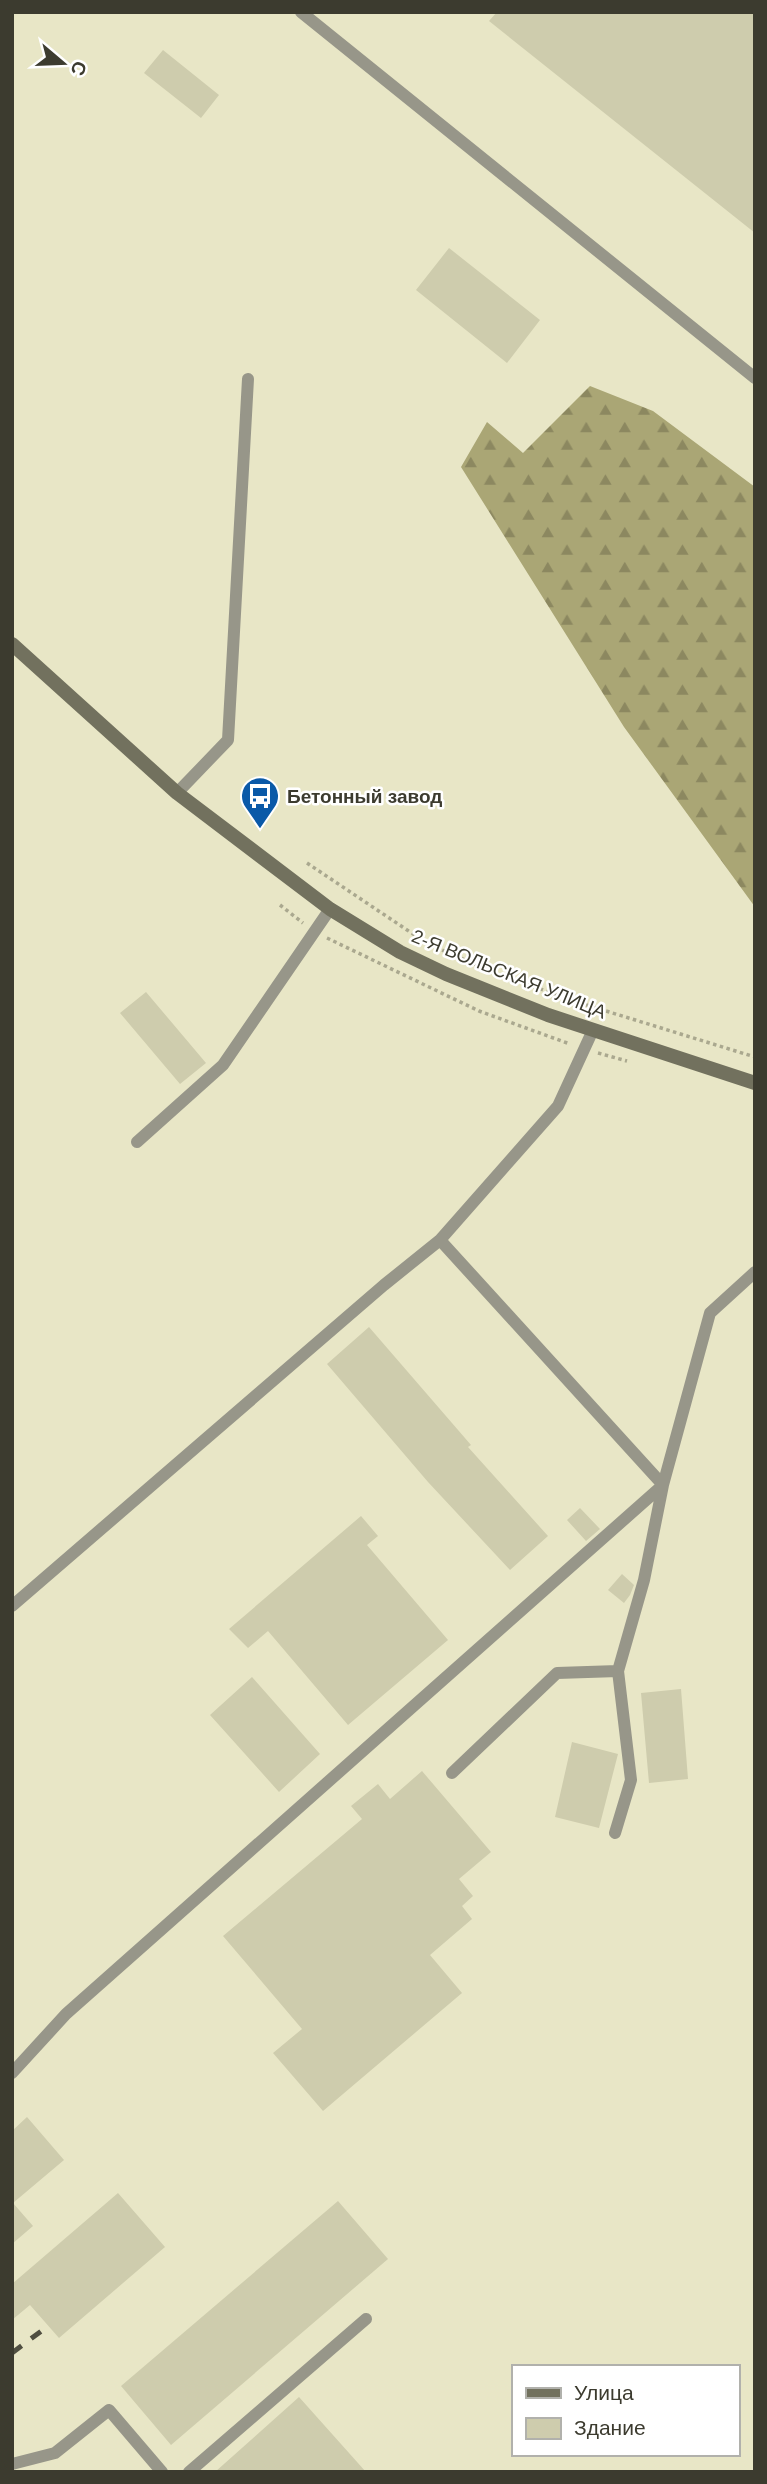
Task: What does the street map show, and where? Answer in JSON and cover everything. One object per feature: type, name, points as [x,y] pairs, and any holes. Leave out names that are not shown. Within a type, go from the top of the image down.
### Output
[{"type":"main road","name":"2-Я ВОЛЬСКАЯ УЛИЦА","points":[[12,644],[177,793],[330,909],[400,952],[446,974],[593,1030],[755,1083]]},
{"type":"lane","points":[[301,12],[755,378]]},
{"type":"lane","points":[[177,793],[228,740],[247,379]]},
{"type":"lane","points":[[137,1142],[223,1065],[330,909]]},
{"type":"lane","points":[[12,1606],[384,1284],[440,1240],[558,1106],[593,1030]]},
{"type":"lane","points":[[440,1240],[663,1485]]},
{"type":"lane","points":[[615,1833],[631,1780],[618,1671],[644,1580],[663,1485],[710,1313],[755,1272]]},
{"type":"lane","points":[[12,2073],[66,2014],[663,1485]]},
{"type":"lane","points":[[452,1773],[557,1673],[618,1671]]},
{"type":"lane","points":[[189,2472],[366,2319]]},
{"type":"lane","points":[[12,2464],[55,2453],[109,2410],[162,2472]]},
{"type":"path","points":[[307,863],[428,944],[493,972],[589,1006],[755,1057]]},
{"type":"green space","points":[[590,386],[653,411],[755,487],[755,907],[624,727],[461,467],[487,422],[523,453]]},
{"type":"building","points":[[497,12],[755,12],[755,233],[489,21]]},
{"type":"building","points":[[163,50],[219,95],[201,118],[144,73]]},
{"type":"building","points":[[449,248],[540,320],[507,363],[416,290]]},
{"type":"building","points":[[146,992],[206,1063],[180,1084],[120,1013]]},
{"type":"building","points":[[369,1327],[471,1445],[468,1447],[548,1536],[510,1570],[428,1482],[327,1364]]},
{"type":"building","points":[[580,1508],[600,1529],[586,1541],[567,1520]]},
{"type":"building","points":[[361,1516],[378,1536],[367,1545],[448,1640],[348,1725],[268,1631],[248,1648],[229,1629]]},
{"type":"building","points":[[622,1574],[634,1585],[624,1603],[608,1590]]},
{"type":"building","points":[[252,1677],[320,1754],[279,1792],[210,1715]]},
{"type":"building","points":[[681,1689],[688,1779],[649,1783],[641,1693]]},
{"type":"building","points":[[572,1742],[618,1754],[599,1828],[555,1817]]},
{"type":"building","points":[[422,1771],[491,1852],[459,1879],[473,1896],[462,1906],[472,1919],[430,1955],[462,1993],[323,2111],[273,2053],[302,2029],[223,1936],[362,1819],[351,1806],[378,1784],[390,1799]]},
{"type":"building","points":[[27,2117],[64,2160],[13,2203],[33,2226],[12,2244],[12,2131]]},
{"type":"building","points":[[118,2193],[165,2247],[59,2338],[30,2305],[12,2320],[12,2284]]},
{"type":"building","points":[[338,2201],[388,2259],[171,2445],[121,2386]]},
{"type":"building","points":[[299,2397],[366,2472],[215,2472]]},
{"type":"railway","points":[[12,2353],[48,2326]]},
{"type":"place","name":"Бетонный завод","points":[[260,830]]}]
